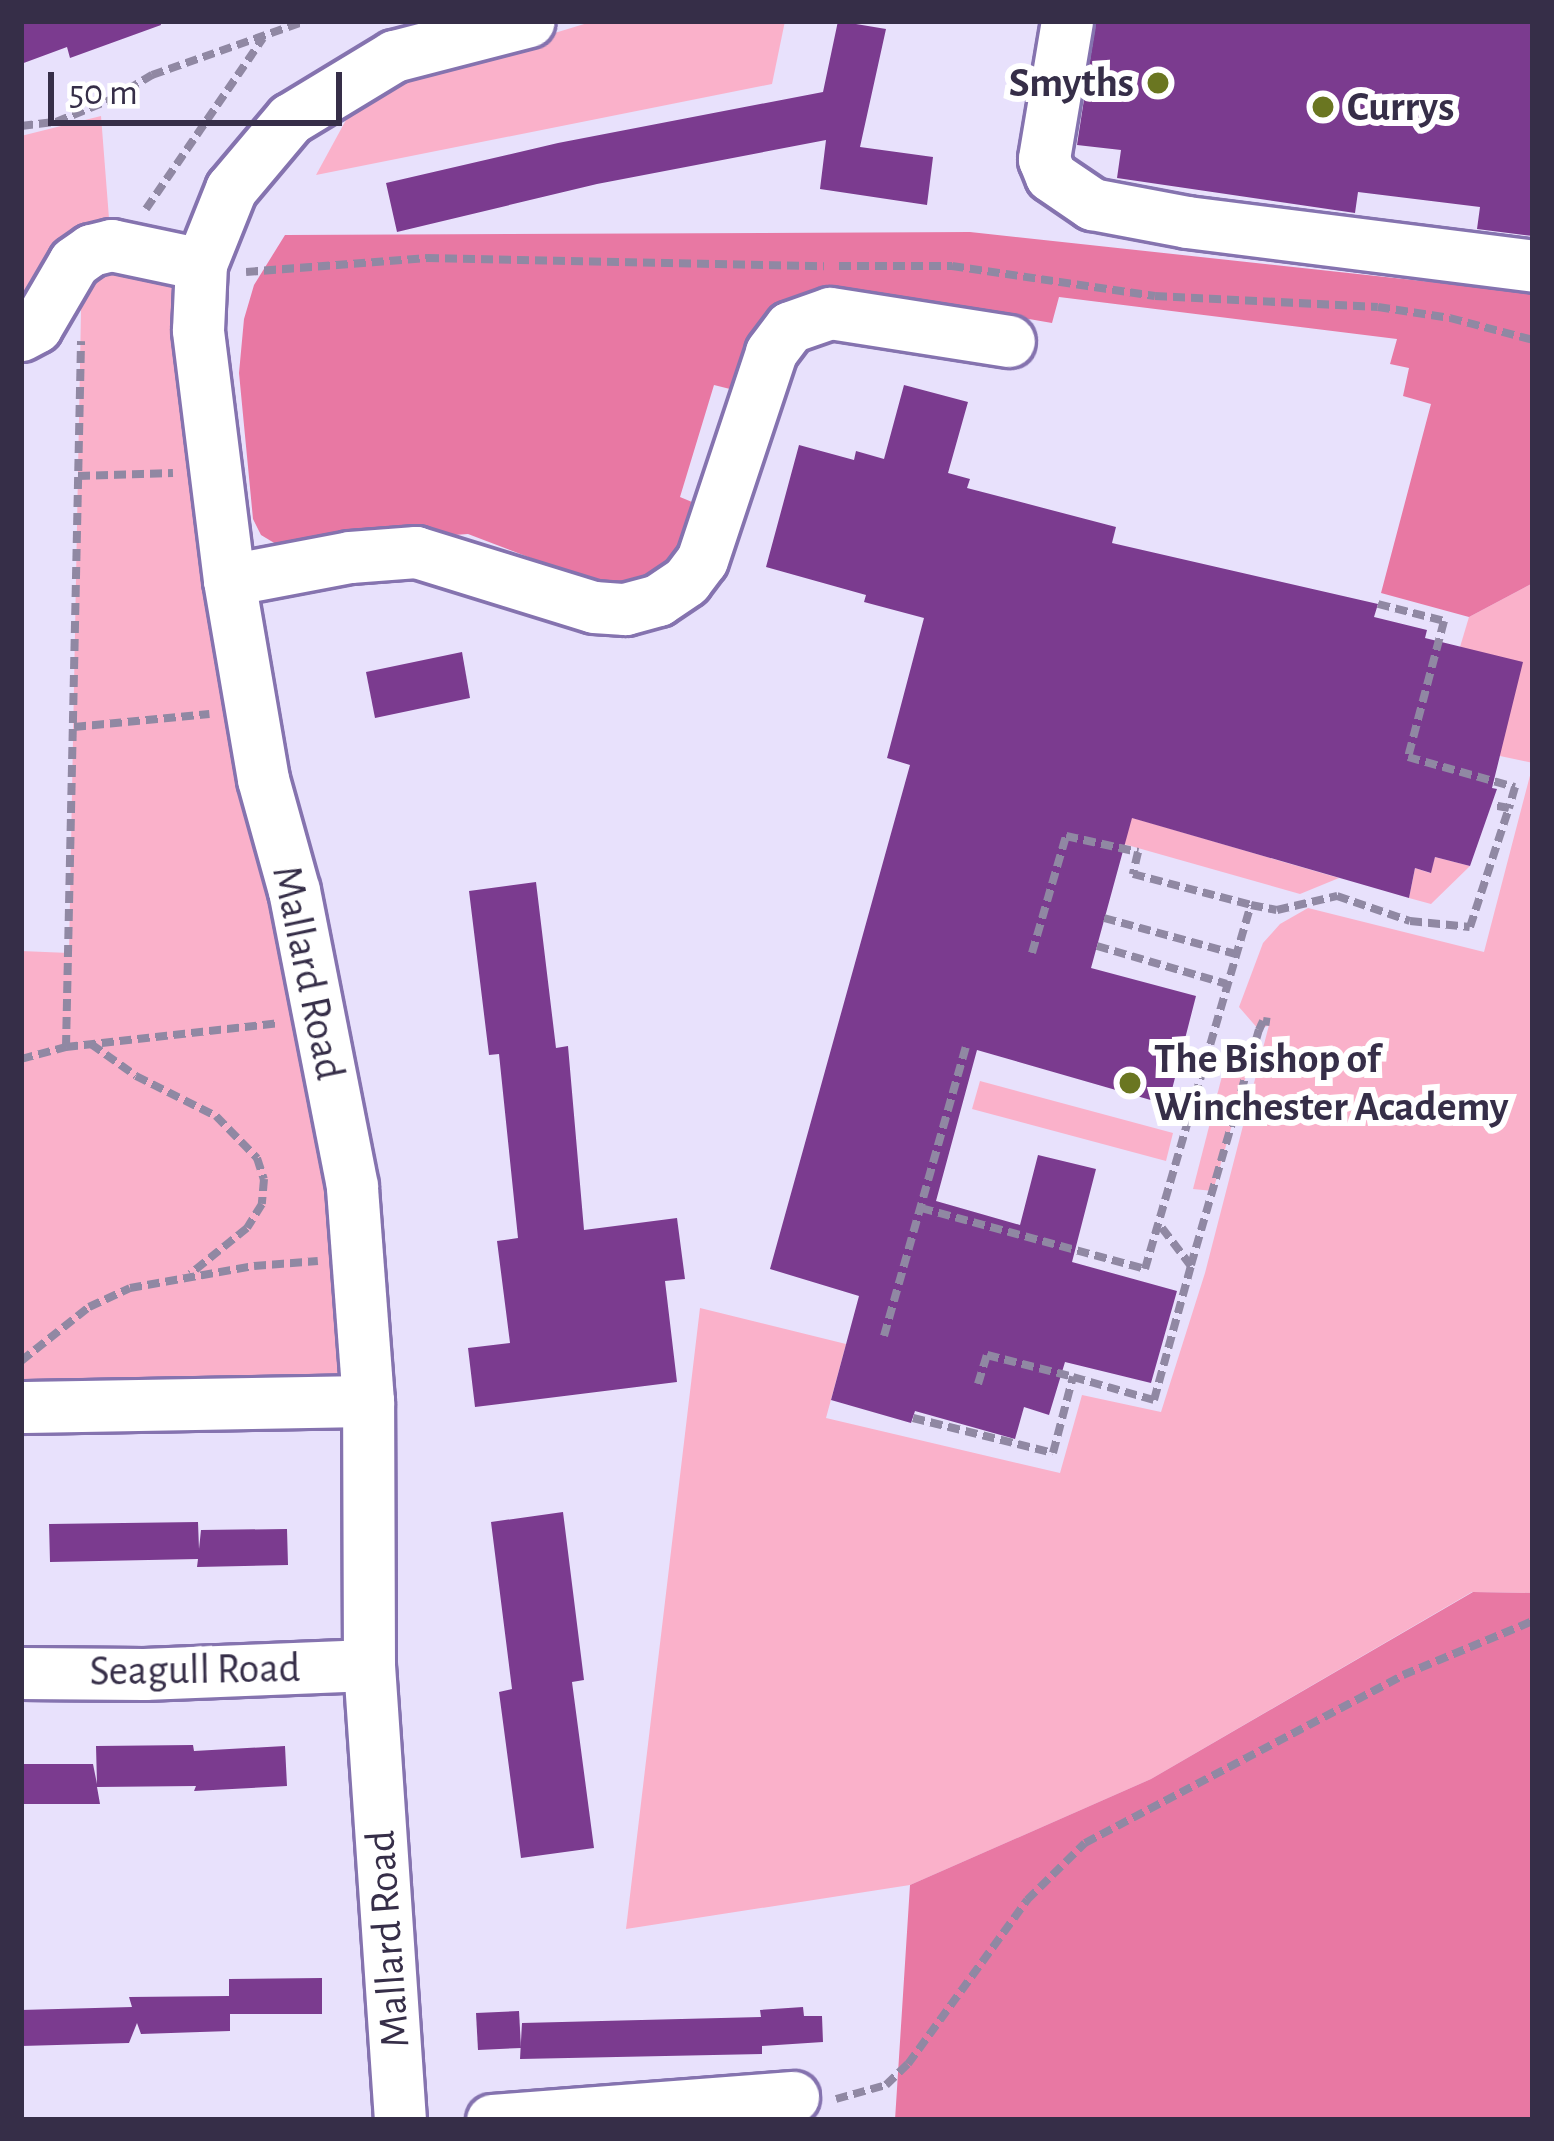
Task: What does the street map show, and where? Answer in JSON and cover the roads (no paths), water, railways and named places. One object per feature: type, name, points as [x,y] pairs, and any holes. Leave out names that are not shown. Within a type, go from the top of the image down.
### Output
[{"type":"street","name":"Mallard Road","points":[[400,2120],[369,1665],[368,1401],[352,1186],[294,891],[263,779],[229,580],[197,330],[200,264],[231,189],[290,119],[394,56],[475,28],[529,21]]},
{"type":"street","points":[[1067,21],[1044,159],[1051,176],[1092,204],[1533,266]]},
{"type":"street","points":[[21,335],[53,306],[61,281],[104,252],[200,264]]},
{"type":"street","points":[[229,580],[350,557],[416,552],[594,607],[642,604],[686,581],[702,560],[771,352],[790,327],[830,313],[1009,341]]},
{"type":"street","points":[[21,1407],[368,1401]]},
{"type":"street","name":"Seagull Road","points":[[21,1673],[144,1675],[369,1665]]},
{"type":"street","points":[[492,2120],[793,2097]]},
{"type":"place","name":"Smyths","points":[[1158,83]]},
{"type":"place","name":"Currys","points":[[1323,107]]},
{"type":"place","name":"The Bishop of Winchester Academy","points":[[1130,1083]]}]
